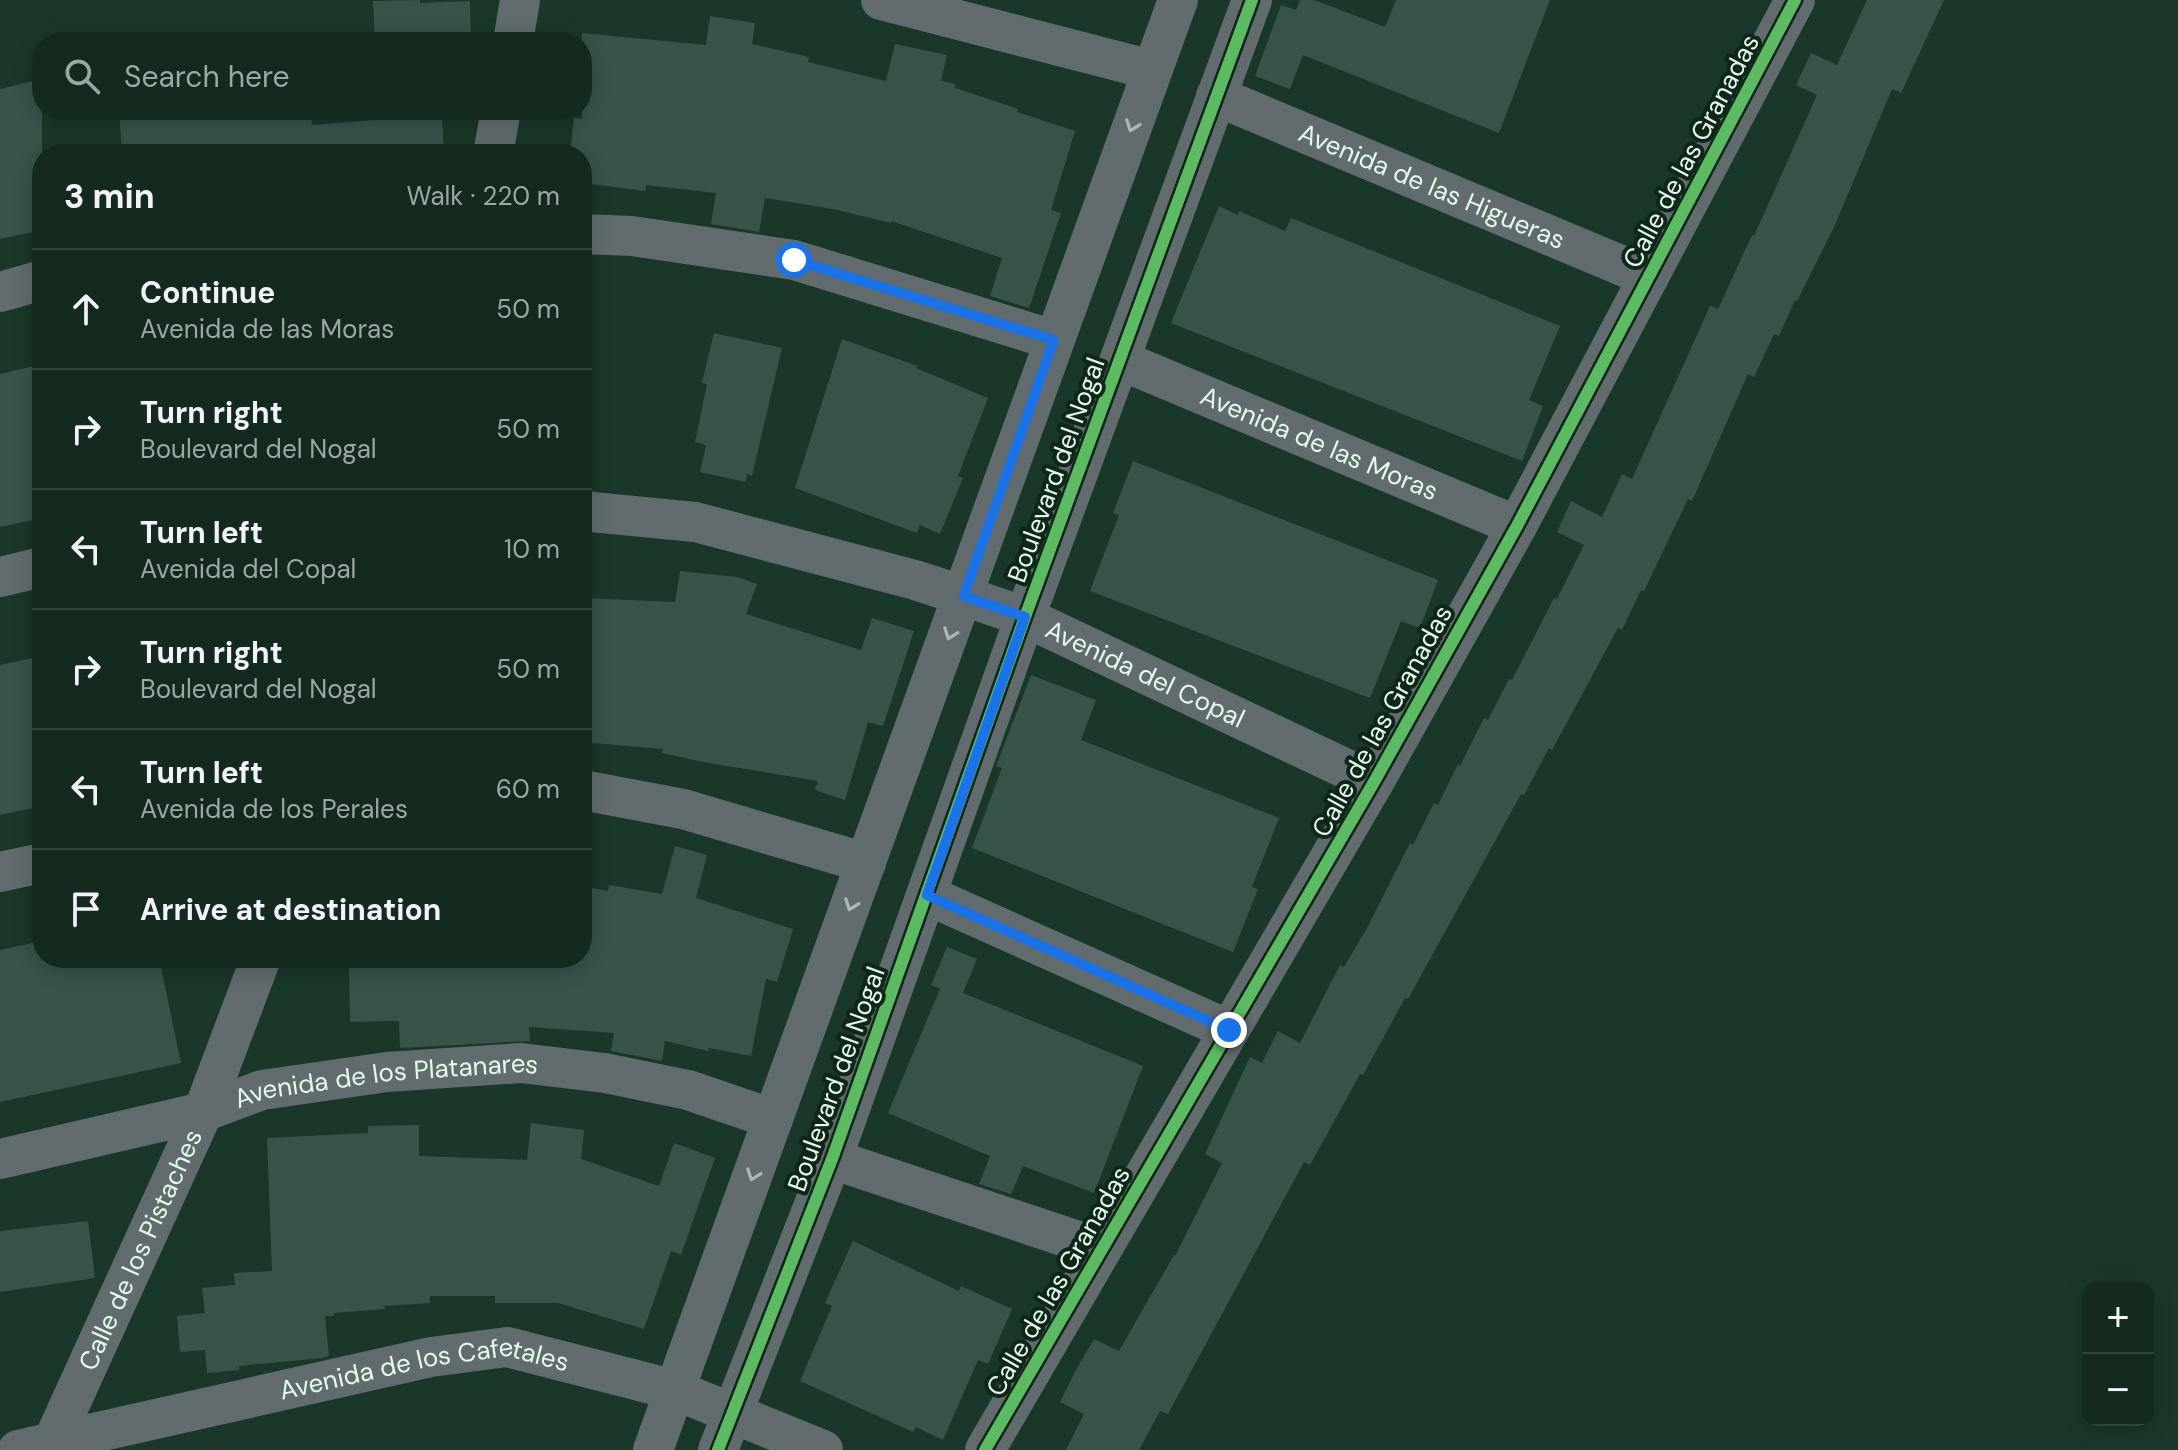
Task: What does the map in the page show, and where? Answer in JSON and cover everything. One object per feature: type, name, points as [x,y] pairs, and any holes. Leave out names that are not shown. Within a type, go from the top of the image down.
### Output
[{"type":"street","points":[[515,32],[520,0]]},
{"type":"street","points":[[881,0],[1152,70]]},
{"type":"street","name":"Boulevard del Nogal","points":[[653,1450],[1178,0]]},
{"type":"street","name":"Boulevard del Nogal","points":[[718,1450],[832,1159],[1025,617],[1252,0]]},
{"type":"street","name":"Calle de las Granadas","points":[[985,1450],[1374,782],[1517,526],[1649,277],[1782,4]]},
{"type":"street","name":"Avenida de las Higueras","points":[[1216,96],[1649,277]]},
{"type":"street","points":[[495,144],[499,120]]},
{"type":"street","points":[[592,234],[632,236],[794,260],[1054,340]]},
{"type":"street","points":[[0,292],[32,283]]},
{"type":"street","name":"Avenida de las Moras","points":[[1120,360],[1517,526]]},
{"type":"street","name":"Avenida del Copal","points":[[592,512],[695,522],[915,580],[1025,617],[1374,782]]},
{"type":"street","points":[[0,577],[32,569]]},
{"type":"street","points":[[592,792],[683,809],[866,863]]},
{"type":"street","points":[[0,872],[32,865]]},
{"type":"street","points":[[927,895],[1229,1030]]},
{"type":"street","name":"Calle de los Pistaches","points":[[40,1447],[203,1112],[257,968]]},
{"type":"street","name":"Avenida de los Platanares","points":[[0,1159],[203,1112],[278,1087],[387,1072],[521,1063],[605,1073],[688,1090],[773,1119]]},
{"type":"street","points":[[832,1159],[1102,1249]]},
{"type":"street","name":"Avenida de los Cafetales","points":[[40,1447],[431,1357],[507,1347],[675,1390],[823,1450]]},
{"type":"building","points":[[1300,0],[1314,0],[1385,27],[1396,0],[1550,0],[1499,133],[1303,55],[1290,89],[1255,76],[1281,5],[1296,10]]},
{"type":"building","points":[[1867,0],[1944,0],[1901,93],[1892,89],[1835,225],[1779,336],[1774,334],[1754,377],[1748,374],[1692,501],[1688,499],[1644,591],[1641,590],[1622,630],[1618,628],[1552,750],[1549,748],[1524,795],[1521,794],[1408,999],[1405,998],[1363,1075],[1360,1074],[1310,1165],[1304,1162],[1168,1414],[1160,1411],[1139,1450],[1066,1450],[1084,1414],[1060,1402],[1076,1370],[1094,1339],[1119,1351],[1175,1256],[1222,1163],[1205,1154],[1250,1057],[1262,1063],[1278,1031],[1300,1043],[1340,965],[1344,967],[1367,928],[1410,843],[1413,845],[1434,803],[1438,805],[1458,764],[1460,766],[1484,718],[1488,720],[1509,679],[1512,680],[1584,545],[1557,532],[1571,501],[1602,517],[1622,474],[1632,479],[1710,306],[1718,309],[1817,95],[1796,85],[1811,53],[1837,65]]},
{"type":"building","points":[[373,1],[470,1],[471,32],[375,32]]},
{"type":"building","points":[[710,16],[755,23],[752,44],[809,57],[808,62],[886,81],[895,44],[947,55],[941,81],[1018,109],[1017,112],[1075,131],[1051,210],[1061,213],[1029,308],[990,296],[1002,258],[891,221],[765,198],[759,232],[711,224],[716,193],[646,185],[645,191],[592,184],[592,144],[571,144],[574,120],[592,120],[592,34],[706,45]]},
{"type":"building","points":[[32,81],[32,120],[42,120],[42,144],[32,144],[32,232],[0,239],[0,89]]},
{"type":"building","points":[[120,120],[312,120],[312,125],[377,120],[442,120],[443,144],[121,144]]},
{"type":"building","points":[[1219,206],[1238,215],[1239,211],[1285,231],[1291,218],[1560,326],[1529,400],[1543,406],[1522,461],[1171,323]]},
{"type":"building","points":[[714,333],[782,348],[752,476],[747,474],[746,482],[700,472],[706,445],[695,442],[707,384],[702,383]]},
{"type":"building","points":[[842,339],[917,366],[988,398],[958,476],[963,478],[940,534],[920,525],[917,533],[795,488]]},
{"type":"building","points":[[32,366],[32,520],[0,527],[0,374]]},
{"type":"building","points":[[1133,461],[1438,580],[1420,628],[1401,621],[1370,698],[1090,591],[1119,515],[1113,513]]},
{"type":"building","points":[[680,571],[737,577],[757,584],[746,614],[861,650],[872,618],[914,631],[883,726],[868,722],[845,800],[815,790],[818,781],[703,762],[662,753],[663,749],[592,743],[592,598],[675,602]]},
{"type":"building","points":[[32,658],[32,808],[0,815],[0,665]]},
{"type":"building","points":[[1031,675],[1096,700],[1081,740],[1279,818],[1252,887],[1258,889],[1233,952],[972,848],[1002,768],[996,766]]},
{"type":"building","points":[[675,846],[707,855],[696,898],[793,929],[777,982],[766,979],[751,1056],[709,1048],[708,1051],[665,1041],[662,1061],[611,1051],[614,1033],[529,1027],[530,1041],[400,1048],[399,1021],[350,1022],[349,968],[592,968],[592,888],[608,891],[609,885],[662,894]]},
{"type":"building","points":[[32,943],[32,968],[161,968],[181,1063],[0,1102],[0,950]]},
{"type":"building","points":[[947,947],[977,959],[963,993],[1143,1066],[1094,1193],[1023,1166],[1011,1194],[979,1184],[990,1156],[888,1113],[940,989],[931,985]]},
{"type":"building","points":[[531,1123],[584,1130],[581,1159],[659,1186],[674,1143],[715,1158],[681,1255],[671,1251],[644,1329],[558,1303],[495,1303],[495,1296],[430,1296],[430,1303],[384,1306],[385,1309],[325,1316],[329,1356],[322,1358],[239,1366],[239,1370],[207,1373],[205,1350],[180,1352],[177,1316],[205,1313],[202,1288],[235,1285],[234,1273],[272,1271],[267,1138],[368,1133],[368,1126],[419,1125],[419,1156],[527,1160]]},
{"type":"building","points":[[88,1221],[95,1278],[0,1292],[0,1231]]},
{"type":"building","points":[[853,1241],[959,1291],[961,1286],[1012,1309],[988,1364],[978,1360],[943,1440],[916,1427],[913,1432],[800,1381],[832,1306],[825,1303]]},
{"type":"cycle path","points":[[718,1450],[832,1159],[1025,617],[1252,0]]},
{"type":"cycle path","points":[[985,1450],[1374,782],[1517,526],[1795,0]]},
{"type":"route","points":[[794,260],[1054,340],[964,596],[1025,617],[927,895],[1229,1030]]}]
